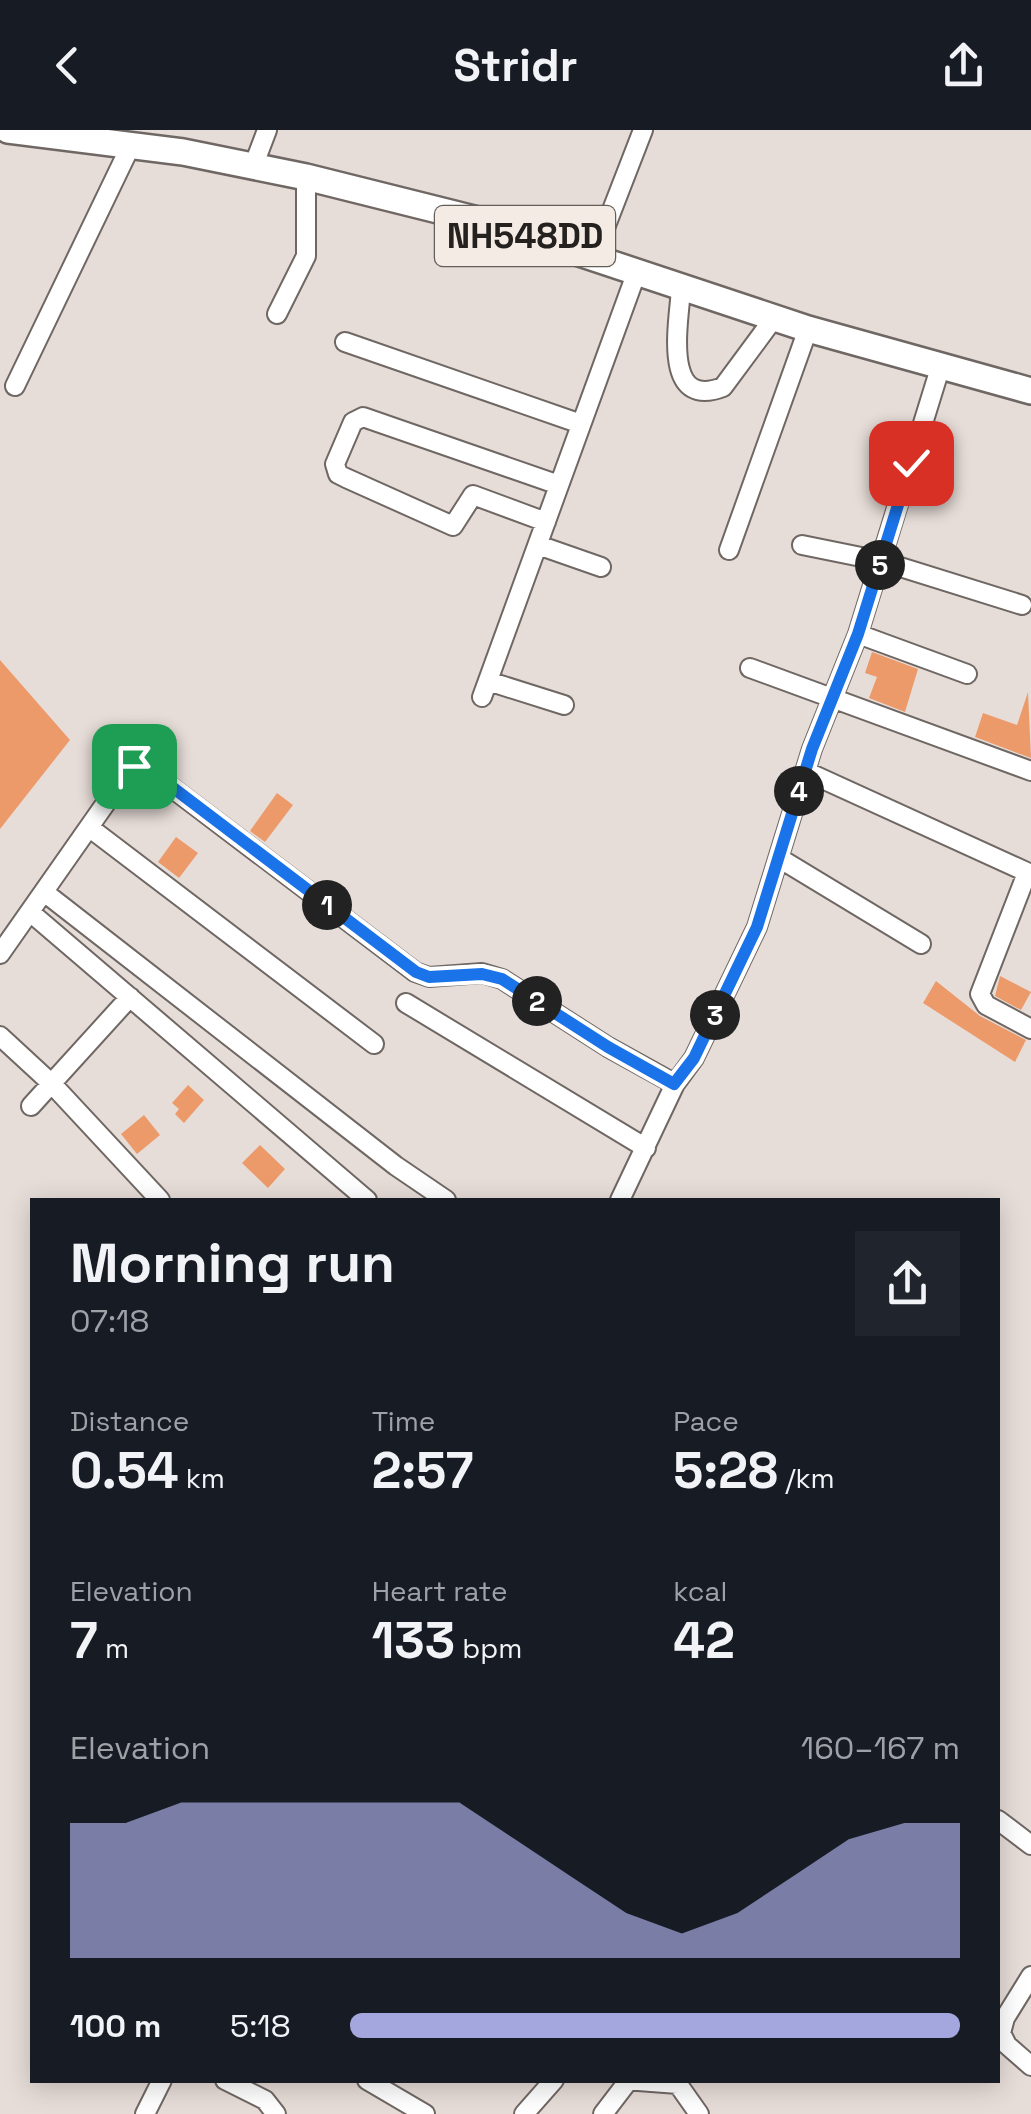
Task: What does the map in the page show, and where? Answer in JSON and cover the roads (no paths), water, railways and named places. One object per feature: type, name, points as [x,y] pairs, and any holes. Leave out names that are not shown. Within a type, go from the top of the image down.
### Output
[{"type":"highway","name":"NH548DD","points":[[8,130],[131,145],[306,177],[486,222],[808,329],[1031,391]]},
{"type":"street","points":[[254,167],[266,130]]},
{"type":"street","points":[[592,259],[643,130]]},
{"type":"street","points":[[15,386],[131,145]]},
{"type":"street","points":[[277,314],[306,256],[306,177]]},
{"type":"street","points":[[564,705],[485,689],[636,274]]},
{"type":"street","points":[[681,289],[677,369],[684,381],[704,390],[723,387],[774,318]]},
{"type":"street","points":[[729,550],[808,329]]},
{"type":"street","points":[[345,342],[581,424]]},
{"type":"street","points":[[621,1198],[674,1084],[694,1058],[757,927],[806,771],[858,634],[941,365]]},
{"type":"street","points":[[546,522],[474,495],[458,523],[448,524],[338,474],[335,464],[353,422],[363,417],[559,485]]},
{"type":"street","points":[[538,545],[601,566]]},
{"type":"street","points":[[802,545],[881,561],[1022,606]]},
{"type":"street","points":[[858,634],[967,674]]},
{"type":"street","points":[[750,668],[1031,770]]},
{"type":"street","points":[[0,954],[129,770],[143,766],[416,972],[429,977],[482,974],[502,979],[674,1084]]},
{"type":"street","points":[[806,771],[1029,873],[980,994],[986,1004],[1031,1029]]},
{"type":"street","points":[[90,828],[374,1044]]},
{"type":"street","points":[[779,858],[921,944]]},
{"type":"street","points":[[44,892],[396,1166],[443,1198]]},
{"type":"street","points":[[30,912],[365,1198]]},
{"type":"street","points":[[32,1106],[130,996]]},
{"type":"street","points":[[406,1003],[646,1148]]},
{"type":"street","points":[[0,1036],[52,1084],[158,1198]]},
{"type":"street","points":[[1000,1822],[1031,1846]]},
{"type":"street","points":[[1031,1976],[1001,2016],[1003,2040],[1031,2066]]},
{"type":"street","points":[[145,2114],[160,2083]]},
{"type":"street","points":[[232,2083],[265,2100],[276,2114]]},
{"type":"street","points":[[372,2083],[425,2114]]},
{"type":"street","points":[[524,2114],[551,2083]]},
{"type":"street","points":[[603,2114],[625,2083]]},
{"type":"street","points":[[678,2083],[695,2112]]}]
